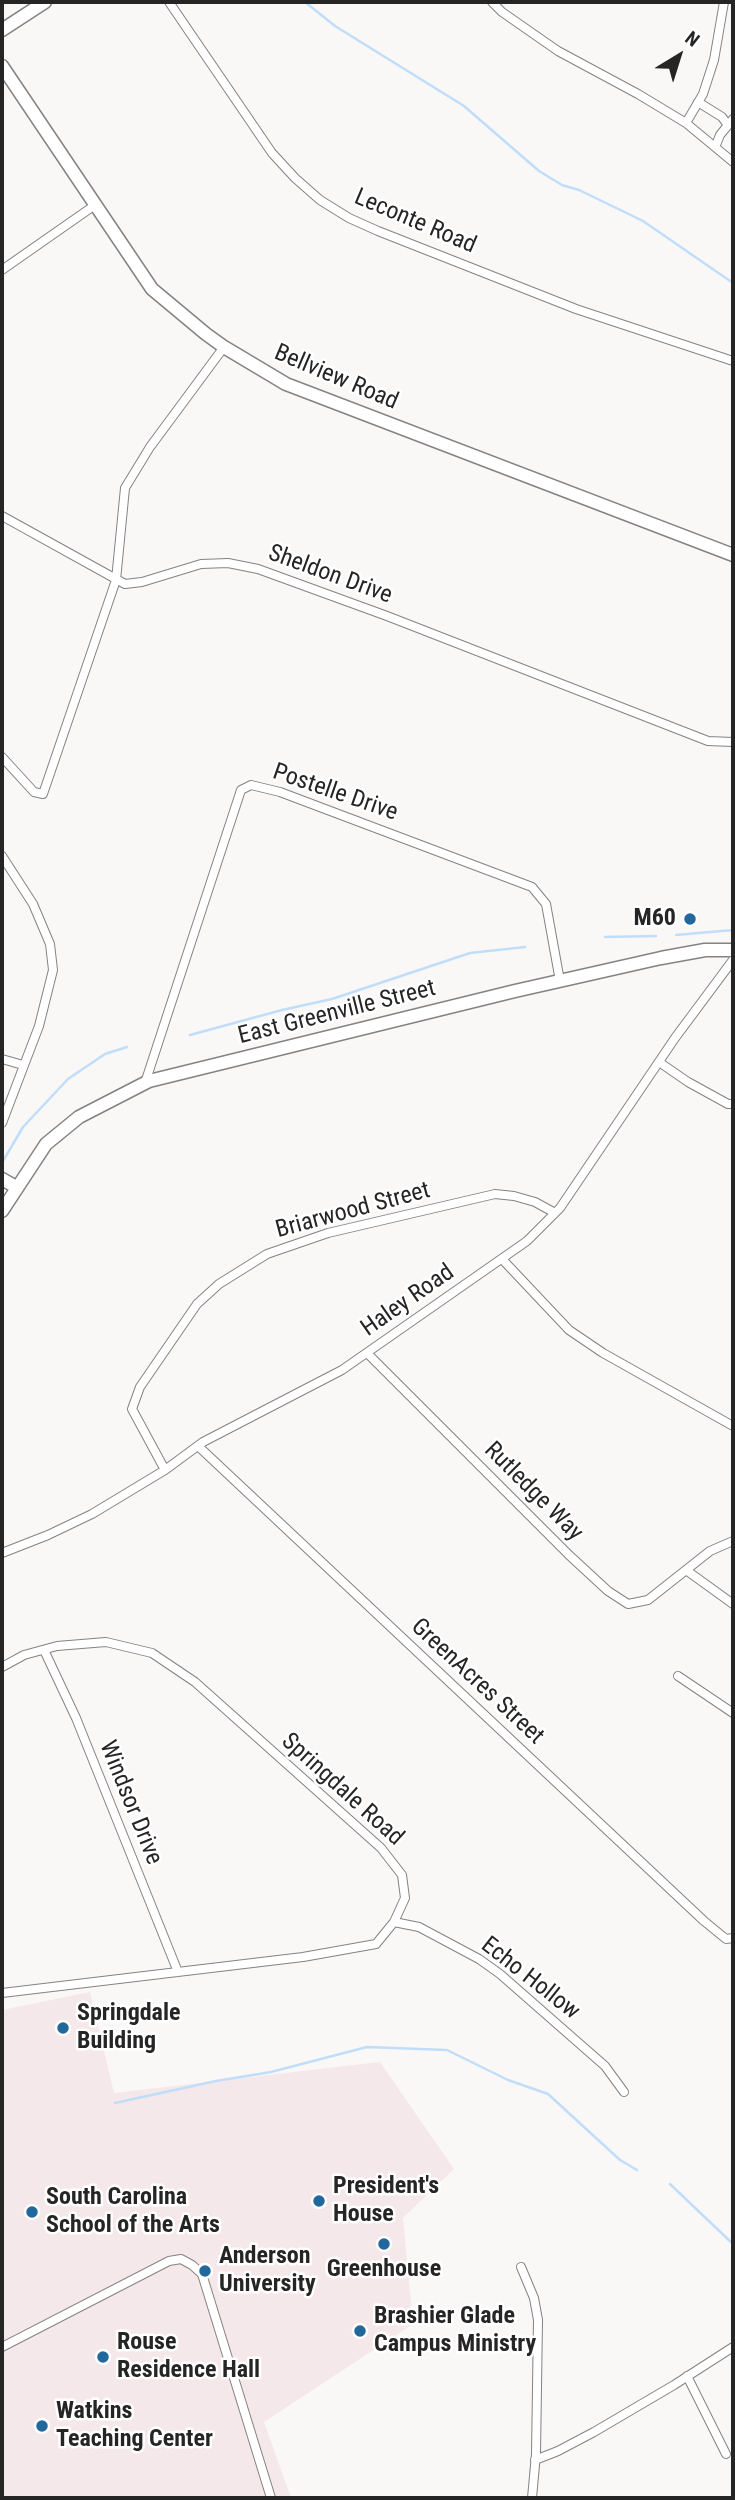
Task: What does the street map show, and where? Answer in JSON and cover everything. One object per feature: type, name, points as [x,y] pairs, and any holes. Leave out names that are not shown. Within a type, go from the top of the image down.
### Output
[{"type":"street","points":[[2,30],[45,2]]},
{"type":"street","name":"Leconte Road","points":[[169,2],[272,153],[295,178],[330,206],[378,231],[576,309],[733,362]]},
{"type":"street","points":[[492,2],[558,51],[686,123],[716,145],[733,162]]},
{"type":"street","points":[[686,123],[698,102],[714,60],[724,2]]},
{"type":"street","name":"Bellview Road","points":[[2,66],[152,289],[224,347],[286,384],[733,555]]},
{"type":"street","points":[[698,102],[730,122],[716,145]]},
{"type":"street","points":[[2,270],[95,205]]},
{"type":"street","points":[[2,757],[34,792],[40,794],[45,791],[116,580],[125,488],[142,458],[224,347]]},
{"type":"street","points":[[2,516],[116,580]]},
{"type":"street","name":"Sheldon Drive","points":[[116,580],[125,584],[142,582],[201,564],[228,563],[258,569],[387,616],[708,741],[733,742]]},
{"type":"street","name":"Postelle Drive","points":[[145,1083],[241,790],[251,785],[280,792],[532,887],[546,904],[560,981]]},
{"type":"street","points":[[2,856],[33,904],[50,944],[53,970],[39,1026],[2,1124]]},
{"type":"street","name":"East Greenville Street","points":[[2,1211],[46,1143],[79,1118],[145,1083],[661,958],[705,950],[733,950]]},
{"type":"street","name":"Haley Road","points":[[2,1553],[92,1514],[165,1470],[198,1446],[342,1370],[527,1241],[555,1213],[588,1168],[659,1062],[733,960]]},
{"type":"street","points":[[2,1059],[23,1065]]},
{"type":"street","points":[[659,1062],[688,1082],[728,1104],[733,1104]]},
{"type":"street","points":[[2,1179],[16,1187]]},
{"type":"street","name":"Briarwood Street","points":[[165,1470],[132,1409],[140,1387],[197,1304],[219,1284],[267,1254],[328,1233],[495,1194],[535,1202],[555,1213]]},
{"type":"street","points":[[502,1259],[521,1276],[569,1330],[603,1353],[733,1426]]},
{"type":"street","name":"Rutledge Way","points":[[367,1353],[502,1490],[608,1591],[628,1604],[648,1600],[709,1551],[733,1541]]},
{"type":"street","name":"GreenAcres Street","points":[[198,1446],[704,1920],[726,1939],[733,1938]]},
{"type":"street","points":[[686,1570],[733,1604]]},
{"type":"street","name":"Springdale Road","points":[[2,1667],[24,1655],[57,1646],[106,1642],[152,1653],[195,1682],[392,1860],[402,1875],[405,1898],[394,1922],[376,1944],[303,1957],[2,1993]]},
{"type":"street","name":"Windsor Drive","points":[[44,1650],[76,1717],[178,1972]]},
{"type":"street","points":[[678,1676],[733,1713]]},
{"type":"street","name":"Echo Hollow","points":[[394,1922],[419,1927],[479,1959],[500,1974],[605,2066],[624,2092]]},
{"type":"street","points":[[2,2347],[169,2261],[181,2259],[192,2265],[202,2274],[271,2498]]},
{"type":"street","points":[[522,2267],[534,2298],[538,2320],[536,2460],[532,2498]]},
{"type":"street","points":[[536,2460],[594,2432],[733,2347]]},
{"type":"street","points":[[687,2376],[726,2454]]},
{"type":"shaded area","name":"Anderson University","points":[[90,1992],[114,2093],[380,2062],[454,2169],[403,2218],[413,2324],[264,2422],[291,2498],[2,2498],[2,2010]]},
{"type":"waterway","points":[[305,2],[335,26],[464,106],[539,171],[562,185],[579,190],[643,221],[733,283]]},
{"type":"waterway","points":[[676,935],[733,930]]},
{"type":"waterway","points":[[605,937],[656,936]]},
{"type":"waterway","points":[[190,1035],[332,999],[470,953],[525,947]]},
{"type":"waterway","points":[[3,1161],[23,1127],[68,1079],[105,1054],[127,1047]]},
{"type":"waterway","points":[[115,2103],[271,2072],[367,2047],[447,2050],[508,2080],[548,2094],[620,2160],[637,2170]]},
{"type":"waterway","points":[[670,2184],[733,2244]]},
{"type":"place","name":"M60","points":[[690,919]]},
{"type":"place","name":"Springdale Building","points":[[63,2028]]},
{"type":"place","name":"President's House","points":[[319,2201]]},
{"type":"place","name":"South Carolina School of the Arts","points":[[32,2212]]},
{"type":"place","name":"Greenhouse","points":[[384,2244]]},
{"type":"place","name":"Anderson University","points":[[205,2271]]},
{"type":"place","name":"Brashier Glade Campus Ministry","points":[[360,2331]]},
{"type":"place","name":"Rouse Residence Hall","points":[[103,2357]]},
{"type":"place","name":"Watkins Teaching Center","points":[[42,2426]]}]
